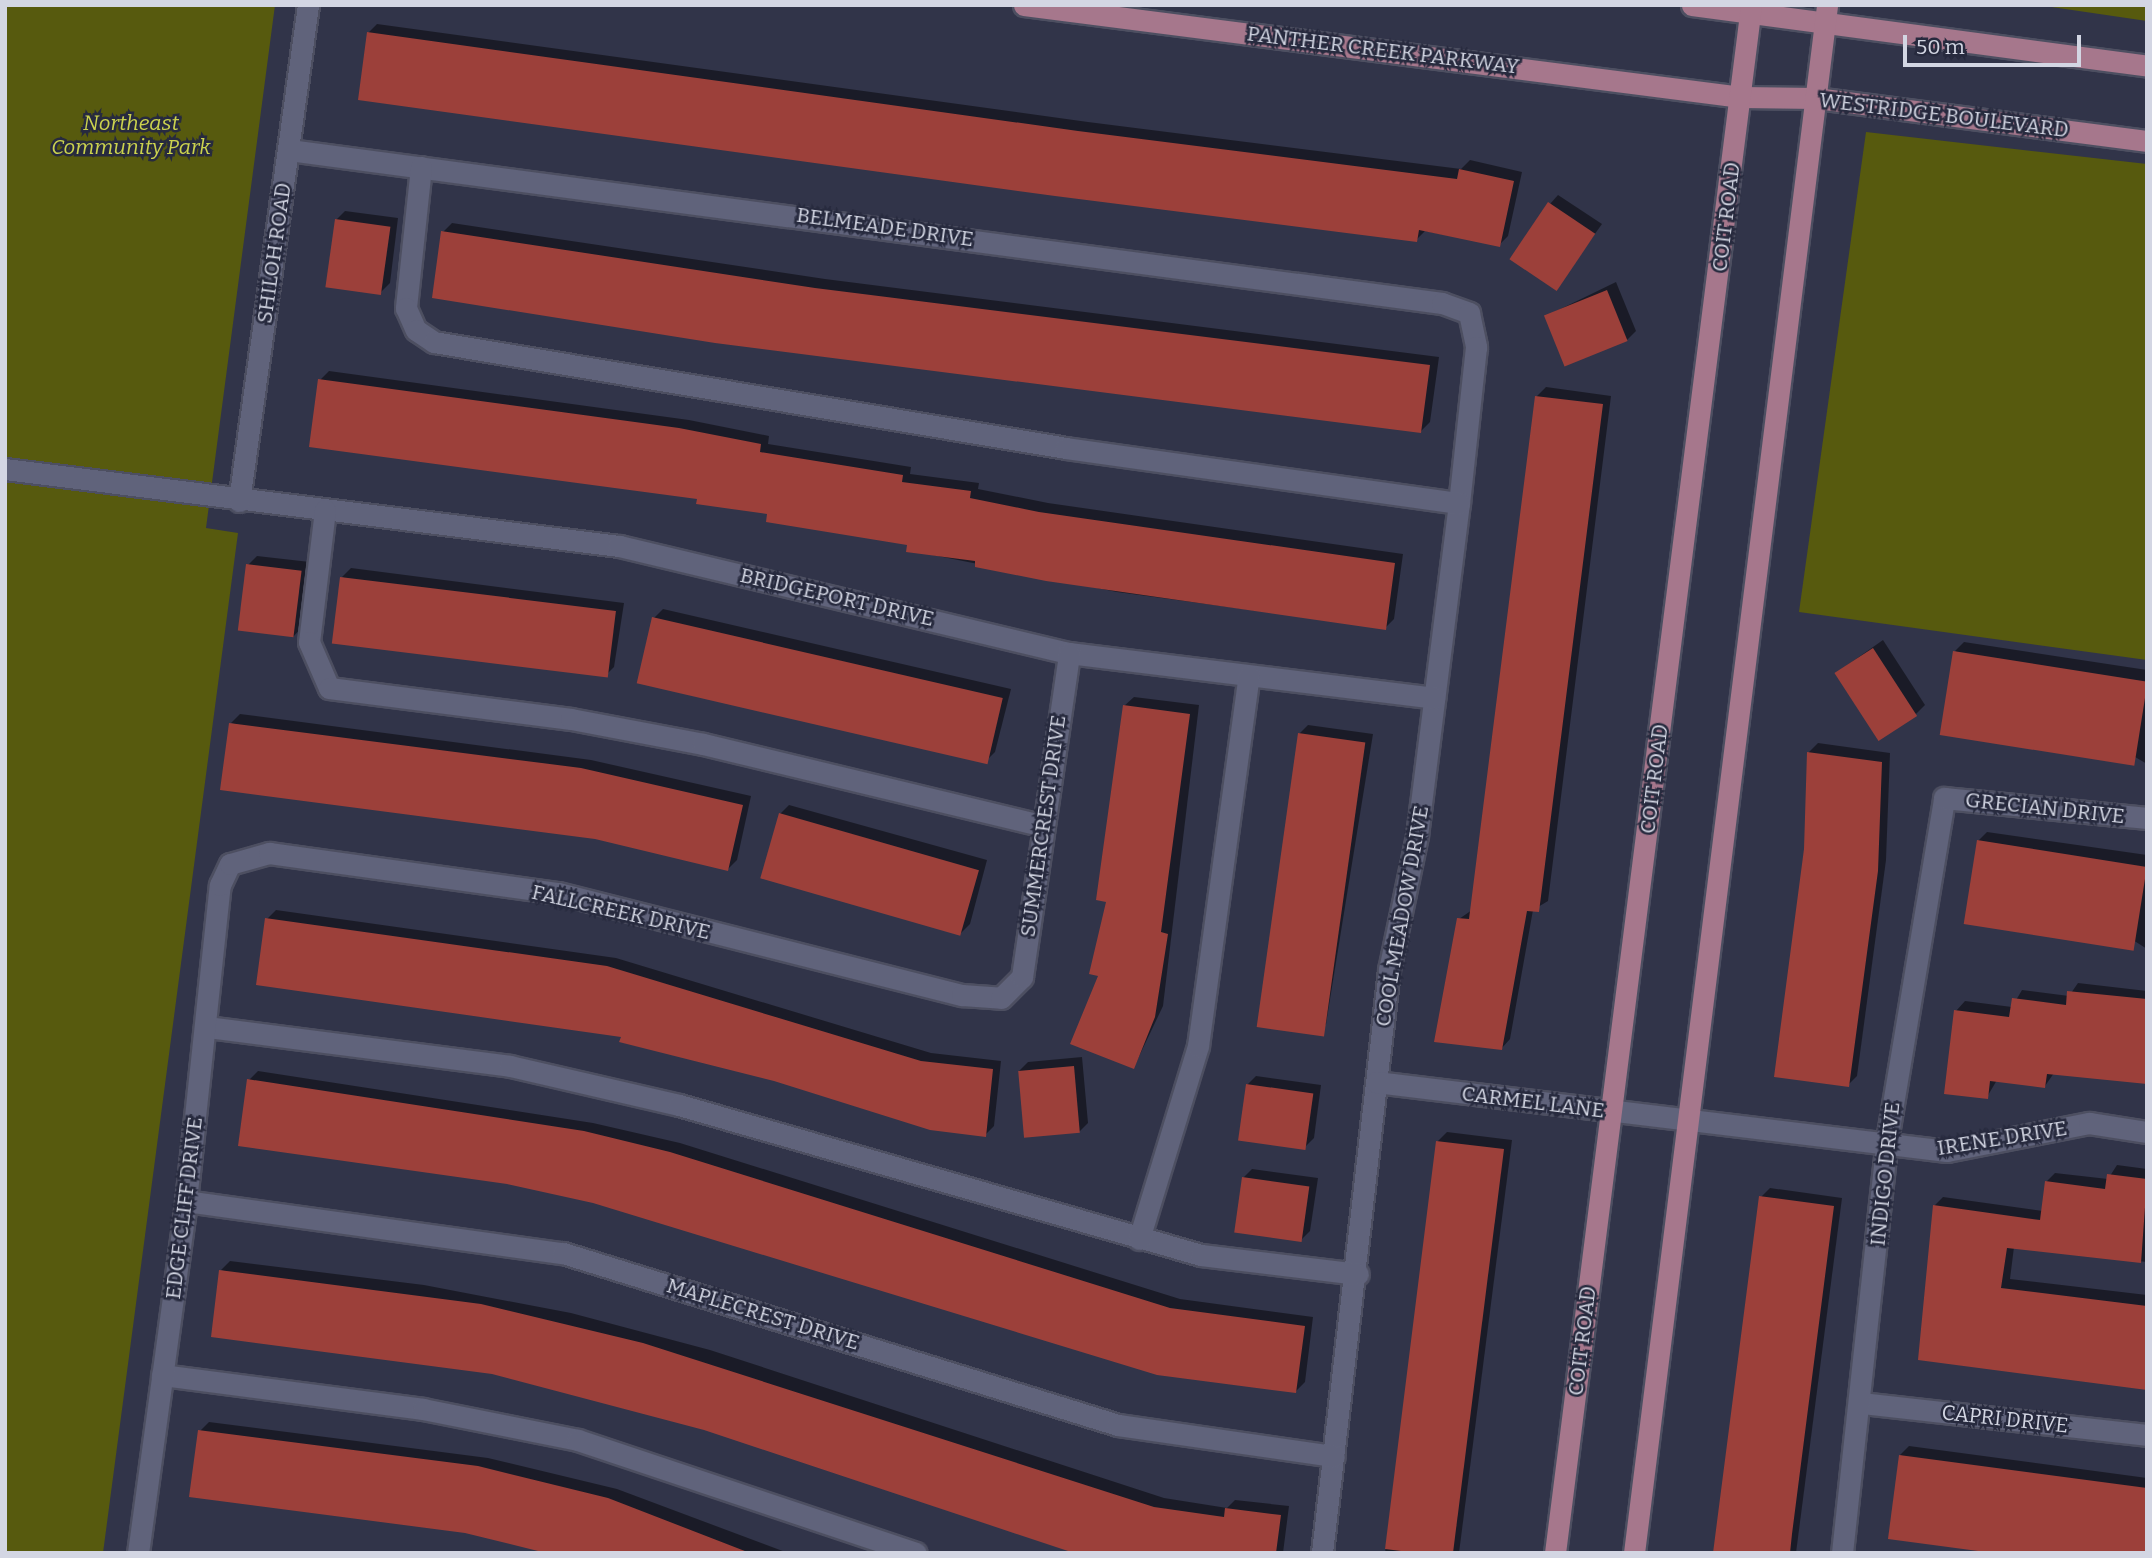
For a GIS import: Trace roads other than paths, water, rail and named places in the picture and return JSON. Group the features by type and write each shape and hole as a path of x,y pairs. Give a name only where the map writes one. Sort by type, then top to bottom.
{"main road":[{"name":"PANTHER CREEK PARKWAY","path":"1024,5 1062,7 1741,97"},
{"path":"1692,5 1825,15 2147,66"},
{"name":"COIT ROAD","path":"1555,1553 1751,9"},
{"path":"1634,1553 1690,1122 1825,15"},
{"name":"WESTRIDGE BOULEVARD","path":"1741,97 1816,98 2147,141"}],"street":[{"name":"SHILOH ROAD","path":"239,500 308,5"},
{"name":"BELMEADE DRIVE","path":"289,150 1442,303 1462,307 1474,321"},
{"path":"421,167 405,308 416,330 434,342 1066,448 1459,503"},
{"name":"COOL MEADOW DRIVE","path":"1322,1553 1358,1275 1376,1082 1434,698 1459,503 1474,321"},
{"name":"BRIDGEPORT DRIVE","path":"5,470 619,546 1069,653 1434,698"},
{"path":"326,510 309,642 329,688 677,739 1041,825"},
{"name":"SUMMERCREST DRIVE","path":"1010,995 1022,977 1041,825 1069,653"},
{"path":"1139,1239 1198,1046 1249,676"},
{"name":"GRECIAN DRIVE","path":"1944,798 2147,818"},
{"name":"INDIGO DRIVE","path":"1842,1553 1862,1403 1885,1146 1944,798"},
{"name":"FALLCREEK DRIVE","path":"230,864 269,853 558,893 962,995 1010,995"},
{"name":"EDGE CLIFF DRIVE","path":"144,1552 162,1374 207,1027 220,886 230,864"},
{"path":"207,1027 510,1066 679,1105 1201,1255 1358,1275"},
{"name":"CARMEL LANE","path":"1376,1082 1690,1122"},
{"name":"IRENE DRIVE","path":"1690,1122 1947,1151 2089,1123 2147,1132"},
{"name":"MAPLECREST DRIVE","path":"186,1201 563,1252 1118,1424 1334,1456"},
{"path":"162,1374 423,1409 578,1440 916,1553"},
{"name":"CAPRI DRIVE","path":"1862,1403 2147,1435"}],"park label":[{"name":"Northeast Community Park","path":"131,135"}]}
